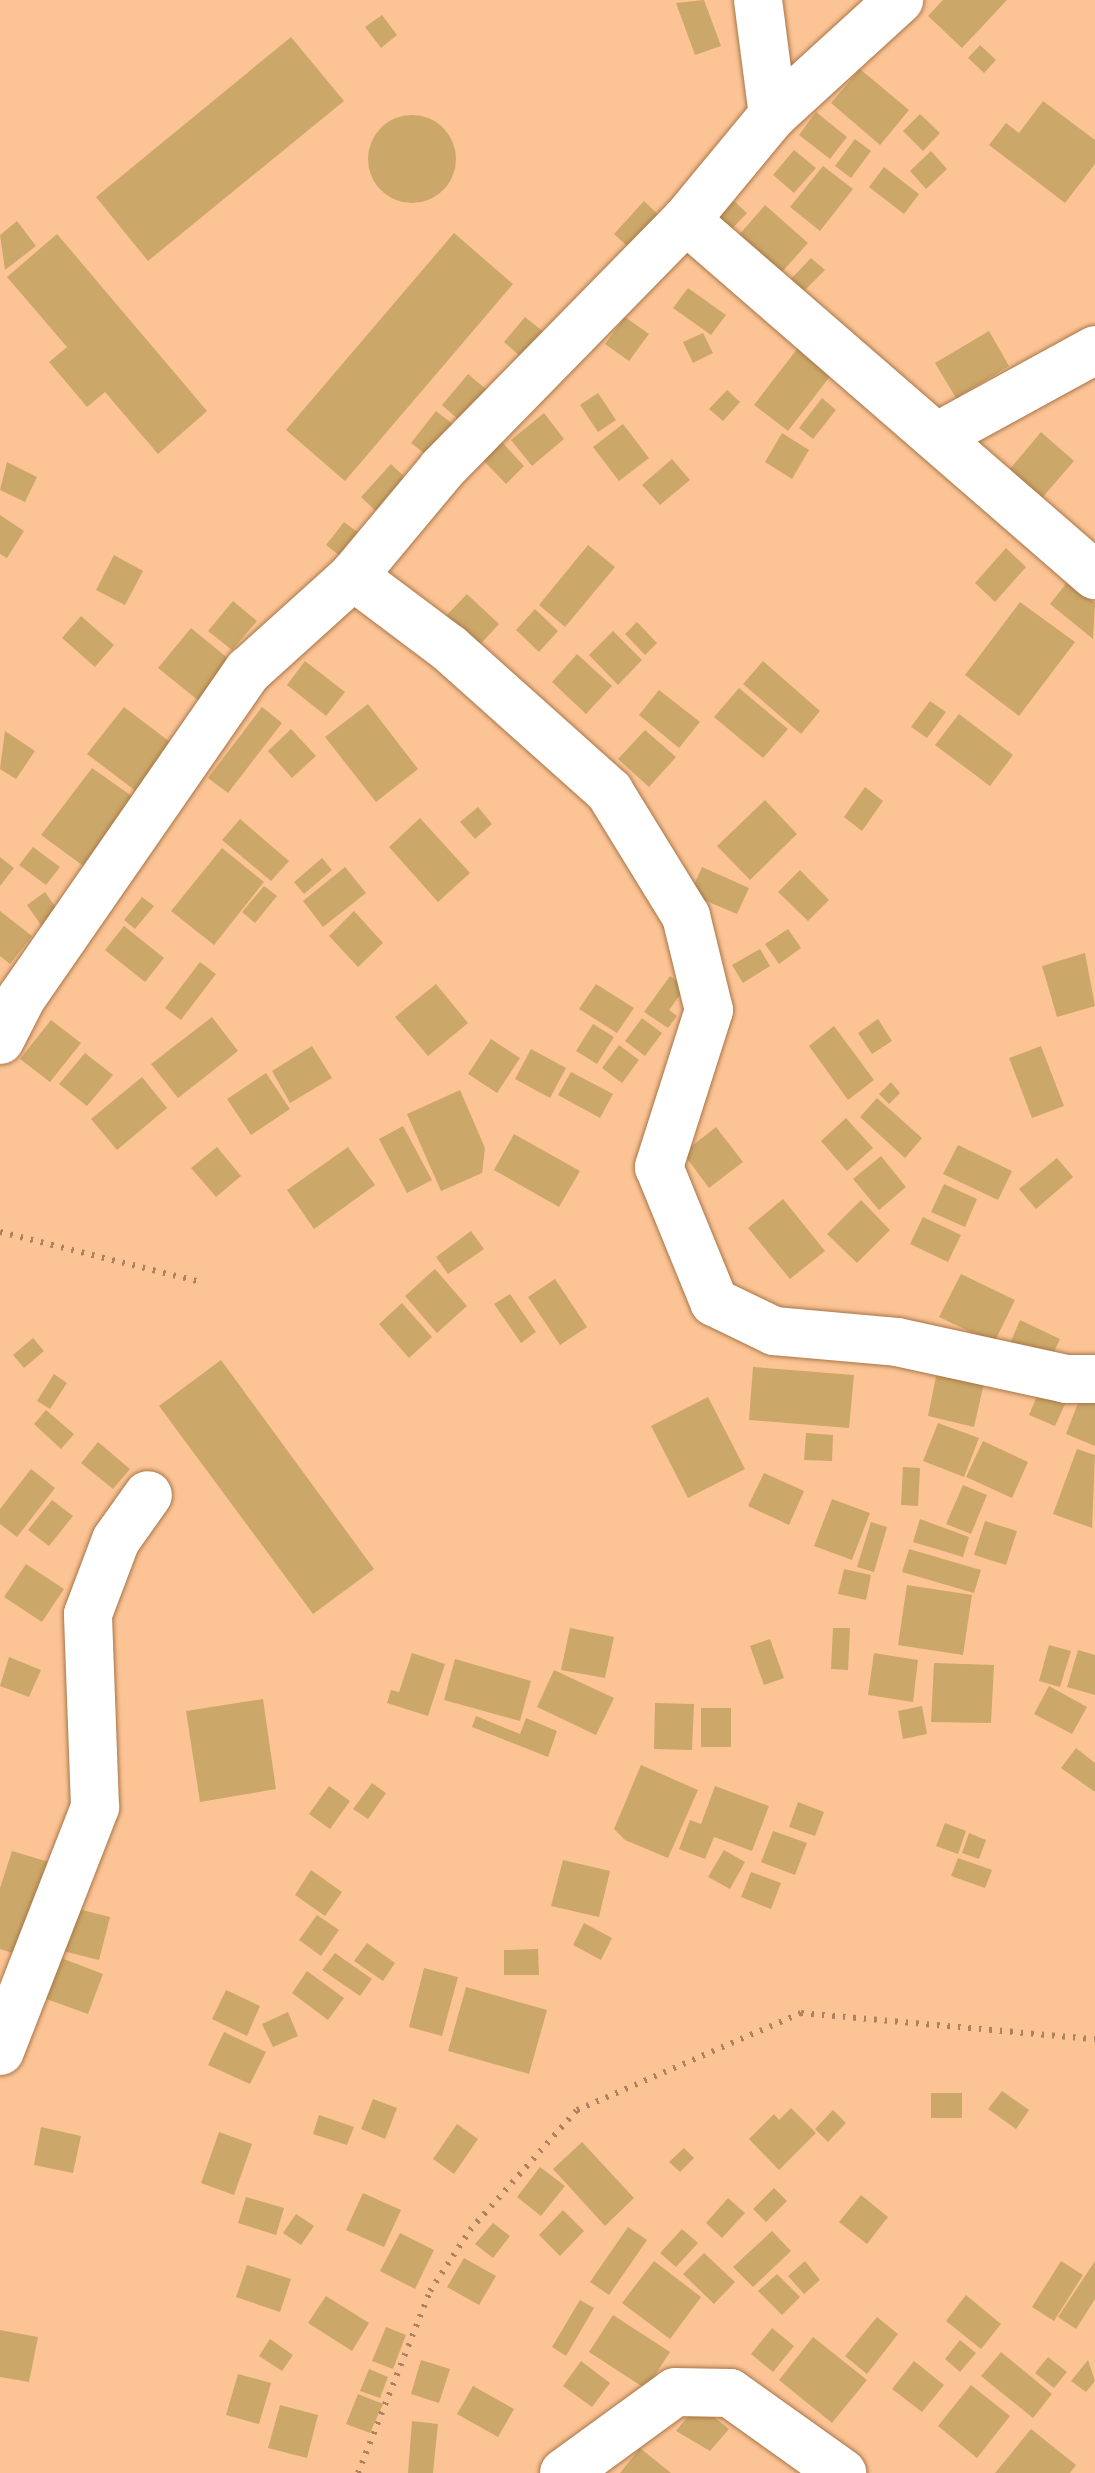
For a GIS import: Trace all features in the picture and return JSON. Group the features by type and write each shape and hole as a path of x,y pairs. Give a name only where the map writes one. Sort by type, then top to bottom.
{"street":[{"path":"758,0 773,114"},
{"path":"0,1040 22,997 248,671 353,576 442,469 686,220 773,114 900,0"},
{"path":"686,220 940,435 1095,574"},
{"path":"940,435 1095,350"},
{"path":"353,576 449,648 609,792 686,916 708,1010 659,1167 714,1302 774,1331 897,1342 1066,1379 1095,1379"},
{"path":"0,2051 94,1807 88,1614 116,1540 148,1494"},
{"path":"564,2473 675,2392 730,2393 842,2473"}],"path":[{"path":"0,1232 197,1281"},
{"path":"358,2473 430,2291 470,2230 576,2110 801,2013 1095,2039"}],"building":[{"path":"704,0 721,46 695,55 676,3"},
{"path":"943,0 1007,0 962,48 928,16"},
{"path":"382,15 397,35 381,48 365,27"},
{"path":"291,37 344,101 148,261 96,197"},
{"path":"980,45 996,60 984,73 968,58"},
{"path":"860,69 909,110 880,145 831,103"},
{"path":"1043,101 1095,140 1095,164 1065,203 989,145 1006,123 1019,133"},
{"path":"816,112 847,137 830,159 799,135"},
{"path":"920,114 940,133 923,151 903,131"},
{"path":"412,115 437,122 449,134 456,159 449,184 437,196 412,203 387,196 375,184 368,159 375,134 387,122"},
{"path":"855,139 871,151 851,178 835,166"},
{"path":"794,150 816,168 794,193 773,175"},
{"path":"931,151 947,169 926,189 910,171"},
{"path":"823,166 853,189 820,231 790,207"},
{"path":"884,167 919,194 904,214 869,187"},
{"path":"644,201 668,224 639,257 614,234"},
{"path":"734,201 747,213 728,233 715,221"},
{"path":"765,205 808,243 781,273 738,236"},
{"path":"17,221 36,246 5,270 0,235"},
{"path":"454,233 513,284 345,481 286,430"},
{"path":"57,234 207,411 158,454 105,392 87,407 49,362 67,347 7,277"},
{"path":"811,258 825,270 804,291 791,279"},
{"path":"688,288 726,315 711,335 673,308"},
{"path":"525,317 551,338 529,364 504,342"},
{"path":"625,317 649,334 629,361 605,344"},
{"path":"989,331 1009,366 956,398 935,363"},
{"path":"703,333 713,353 693,363 683,342"},
{"path":"804,340 838,366 788,431 754,405"},
{"path":"468,374 487,390 460,421 442,405"},
{"path":"727,390 740,402 723,421 709,409"},
{"path":"598,393 616,420 598,432 580,405"},
{"path":"822,398 836,410 813,439 799,428"},
{"path":"436,411 459,429 433,460 411,443"},
{"path":"544,413 564,439 532,466 511,440"},
{"path":"623,424 649,458 619,481 593,447"},
{"path":"1041,432 1074,461 1042,498 1009,470"},
{"path":"782,433 809,450 792,479 765,462"},
{"path":"500,440 524,466 506,484 481,458"},
{"path":"672,459 690,480 660,505 642,485"},
{"path":"7,462 37,477 25,502 0,490"},
{"path":"391,464 411,483 381,516 361,497"},
{"path":"0,515 24,531 7,558 0,554"},
{"path":"344,522 363,536 345,560 326,545"},
{"path":"588,545 615,567 565,627 539,605"},
{"path":"1006,548 1026,567 995,602 975,583"},
{"path":"114,555 143,571 125,605 96,590"},
{"path":"1068,581 1095,603 1093,639 1050,604"},
{"path":"467,594 499,624 476,649 444,618"},
{"path":"233,601 257,621 232,650 208,631"},
{"path":"1020,602 1075,642 1019,716 965,675"},
{"path":"535,609 558,631 539,652 516,630"},
{"path":"81,616 114,645 95,667 62,638"},
{"path":"637,622 657,643 645,655 625,634"},
{"path":"191,628 236,665 204,705 158,668"},
{"path":"613,631 642,660 618,685 589,655"},
{"path":"577,654 612,686 586,714 552,682"},
{"path":"305,661 345,692 326,716 287,685"},
{"path":"763,661 820,711 801,734 743,684"},
{"path":"739,688 788,729 763,758 714,717"},
{"path":"659,690 700,722 679,748 639,715"},
{"path":"930,701 946,712 927,738 911,727"},
{"path":"368,704 418,769 376,802 325,737"},
{"path":"124,707 178,748 141,795 87,754"},
{"path":"262,707 282,723 228,793 208,778"},
{"path":"959,714 1013,755 990,786 935,745"},
{"path":"291,729 316,756 292,778 268,751"},
{"path":"645,730 676,757 649,787 618,759"},
{"path":"5,731 35,751 16,779 0,769"},
{"path":"92,768 143,804 93,873 41,835"},
{"path":"865,787 883,801 862,831 844,817"},
{"path":"765,800 797,834 750,880 717,846"},
{"path":"478,807 492,824 475,839 460,822"},
{"path":"420,818 470,873 438,902 389,847"},
{"path":"240,819 289,861 271,881 222,840"},
{"path":"33,847 60,867 46,885 19,865"},
{"path":"222,848 264,882 214,945 171,911"},
{"path":"0,857 14,868 0,886"},
{"path":"322,858 332,870 304,894 294,882"},
{"path":"345,867 366,893 323,927 303,901"},
{"path":"702,867 749,888 737,914 690,894"},
{"path":"800,870 829,900 808,921 778,892"},
{"path":"264,886 277,896 255,923 242,912"},
{"path":"45,892 61,915 43,928 27,905"},
{"path":"142,897 154,906 135,929 124,920"},
{"path":"0,911 32,936 10,964 0,956"},
{"path":"354,911 383,943 358,967 329,936"},
{"path":"124,926 164,958 145,982 105,950"},
{"path":"788,929 801,948 779,964 765,944"},
{"path":"760,949 770,966 743,983 732,965"},
{"path":"1085,953 1095,1006 1057,1017 1042,966"},
{"path":"200,962 216,974 181,1020 165,1008"},
{"path":"670,976 686,987 669,1010 677,1016 668,1028 644,1012"},
{"path":"436,984 468,1023 428,1056 395,1017"},
{"path":"596,984 634,1008 617,1033 579,1009"},
{"path":"212,1017 238,1051 178,1098 151,1064"},
{"path":"642,1018 662,1033 645,1056 625,1041"},
{"path":"878,1019 892,1041 872,1054 858,1033"},
{"path":"51,1020 81,1043 50,1082 20,1059"},
{"path":"593,1024 614,1037 597,1064 576,1051"},
{"path":"834,1026 874,1080 848,1100 809,1046"},
{"path":"491,1039 520,1058 497,1093 468,1074"},
{"path":"619,1045 639,1060 622,1083 602,1068"},
{"path":"312,1046 332,1078 290,1103 272,1071"},
{"path":"1041,1046 1064,1106 1032,1118 1009,1058"},
{"path":"531,1049 566,1068 550,1098 515,1079"},
{"path":"85,1053 113,1075 87,1106 59,1084"},
{"path":"571,1072 613,1094 600,1118 558,1095"},
{"path":"266,1073 290,1109 251,1135 227,1099"},
{"path":"142,1077 167,1108 117,1150 91,1119"},
{"path":"891,1082 900,1093 889,1104 879,1094"},
{"path":"460,1090 485,1148 482,1173 441,1191 407,1114"},
{"path":"877,1098 922,1138 905,1158 860,1117"},
{"path":"846,1118 873,1148 847,1171 821,1141"},
{"path":"403,1126 432,1180 407,1193 379,1139"},
{"path":"716,1127 743,1162 709,1188 683,1153"},
{"path":"514,1134 580,1171 559,1207 494,1170"},
{"path":"958,1145 1012,1171 998,1200 943,1174"},
{"path":"217,1147 241,1176 216,1197 191,1168"},
{"path":"348,1147 375,1185 314,1229 287,1190"},
{"path":"881,1156 906,1187 879,1210 853,1179"},
{"path":"1057,1158 1073,1177 1036,1209 1019,1189"},
{"path":"944,1184 977,1199 965,1227 931,1212"},
{"path":"783,1199 825,1251 790,1279 748,1228"},
{"path":"861,1200 890,1230 857,1263 827,1234"},
{"path":"923,1217 961,1235 948,1262 910,1244"},
{"path":"471,1231 484,1249 448,1274 436,1257"},
{"path":"435,1269 467,1306 437,1333 405,1296"},
{"path":"961,1274 1015,1300 994,1343 939,1317"},
{"path":"555,1279 587,1327 560,1345 528,1297"},
{"path":"510,1294 536,1332 521,1343 494,1304"},
{"path":"402,1303 432,1337 409,1358 379,1324"},
{"path":"1020,1320 1060,1339 1048,1365 1009,1346"},
{"path":"33,1338 44,1351 24,1368 13,1355"},
{"path":"221,1360 374,1569 313,1614 159,1406"},
{"path":"753,1367 854,1375 849,1428 749,1420"},
{"path":"937,1372 984,1383 974,1427 928,1416"},
{"path":"54,1374 67,1383 50,1409 37,1401"},
{"path":"1083,1390 1095,1394 1095,1446 1066,1434"},
{"path":"1039,1391 1066,1402 1055,1426 1029,1415"},
{"path":"708,1397 745,1469 688,1498 651,1426"},
{"path":"46,1410 74,1434 61,1449 34,1424"},
{"path":"938,1423 979,1438 964,1477 923,1461"},
{"path":"806,1433 833,1435 832,1461 804,1460"},
{"path":"983,1441 1028,1462 1012,1498 966,1477"},
{"path":"98,1442 130,1469 113,1489 81,1463"},
{"path":"1077,1449 1095,1455 1092,1528 1053,1514"},
{"path":"903,1467 920,1468 918,1506 901,1505"},
{"path":"31,1469 55,1488 17,1537 0,1524 0,1509"},
{"path":"764,1473 804,1491 789,1525 748,1506"},
{"path":"963,1485 987,1495 971,1534 946,1524"},
{"path":"832,1499 870,1513 852,1560 814,1546"},
{"path":"52,1500 73,1516 49,1546 28,1530"},
{"path":"920,1519 969,1537 963,1557 913,1542"},
{"path":"985,1521 1017,1531 1006,1565 974,1555"},
{"path":"871,1522 887,1527 874,1572 857,1567"},
{"path":"909,1549 981,1570 974,1593 902,1572"},
{"path":"26,1564 64,1589 42,1622 4,1597"},
{"path":"844,1569 871,1575 866,1600 838,1594"},
{"path":"907,1585 972,1595 963,1655 898,1645"},
{"path":"570,1628 614,1637 605,1678 561,1670"},
{"path":"833,1628 850,1628 848,1670 831,1669"},
{"path":"770,1639 784,1678 764,1685 750,1646"},
{"path":"1049,1645 1071,1651 1060,1687 1039,1681"},
{"path":"1078,1650 1095,1655 1095,1695 1067,1687"},
{"path":"412,1653 445,1664 428,1716 387,1703 391,1690 399,1692"},
{"path":"874,1653 918,1660 913,1702 868,1695"},
{"path":"9,1657 41,1670 29,1697 0,1686"},
{"path":"455,1659 531,1681 520,1721 444,1700"},
{"path":"934,1663 994,1665 991,1723 931,1722"},
{"path":"554,1670 614,1698 596,1735 537,1707"},
{"path":"1049,1686 1087,1707 1072,1734 1034,1714"},
{"path":"263,1699 276,1789 200,1802 186,1711"},
{"path":"655,1703 694,1704 692,1750 654,1749"},
{"path":"922,1706 927,1734 903,1739 898,1711"},
{"path":"701,1708 731,1708 731,1747 701,1747"},
{"path":"476,1716 520,1734 526,1718 557,1731 548,1757 472,1727"},
{"path":"1076,1748 1095,1763 1095,1792 1061,1768"},
{"path":"641,1765 698,1790 668,1858 625,1840 614,1829"},
{"path":"372,1783 386,1793 368,1819 353,1809"},
{"path":"329,1786 350,1801 330,1829 309,1814"},
{"path":"715,1786 769,1806 752,1851 714,1837 705,1859 679,1849 690,1820 701,1824"},
{"path":"798,1802 824,1812 815,1836 789,1827"},
{"path":"945,1823 966,1831 958,1854 936,1846"},
{"path":"773,1831 807,1843 795,1875 761,1862"},
{"path":"969,1833 986,1840 979,1859 962,1853"},
{"path":"724,1850 745,1862 730,1889 708,1877"},
{"path":"12,1851 59,1865 29,1958 0,1949 0,1888"},
{"path":"958,1858 992,1870 985,1888 951,1876"},
{"path":"563,1860 610,1871 599,1917 551,1906"},
{"path":"311,1870 342,1892 325,1916 295,1895"},
{"path":"751,1872 781,1883 771,1909 741,1897"},
{"path":"70,1907 110,1917 99,1960 59,1950"},
{"path":"317,1915 339,1930 321,1956 299,1940"},
{"path":"584,1923 612,1938 601,1960 573,1945"},
{"path":"367,1943 395,1963 383,1981 354,1961"},
{"path":"538,1949 539,1975 504,1975 504,1950"},
{"path":"335,1953 372,1979 360,1996 322,1970"},
{"path":"56,1956 103,1974 88,2014 41,1997"},
{"path":"424,1968 458,1977 442,2036 409,2027"},
{"path":"307,1971 344,1998 328,2020 292,1993"},
{"path":"466,1987 547,2010 529,2074 448,2051"},
{"path":"226,1990 260,2006 247,2036 212,2019"},
{"path":"288,2012 298,2036 273,2047 262,2024"},
{"path":"224,2032 266,2052 250,2084 208,2065"},
{"path":"1002,2091 1029,2110 1016,2129 988,2109"},
{"path":"931,2093 962,2093 962,2118 931,2118"},
{"path":"373,2099 397,2108 385,2139 361,2129"},
{"path":"791,2108 816,2133 779,2170 749,2139 774,2114 779,2120"},
{"path":"833,2110 846,2123 828,2142 815,2129"},
{"path":"319,2115 354,2127 347,2145 313,2134"},
{"path":"457,2124 478,2139 454,2174 433,2159"},
{"path":"41,2127 81,2136 73,2173 34,2165"},
{"path":"219,2132 252,2144 234,2195 201,2183"},
{"path":"582,2142 634,2198 605,2226 553,2169"},
{"path":"684,2148 694,2158 680,2172 669,2162"},
{"path":"540,2167 565,2186 541,2216 517,2197"},
{"path":"774,2188 787,2201 766,2222 753,2209"},
{"path":"363,2193 401,2210 384,2247 346,2230"},
{"path":"861,2195 888,2217 867,2244 839,2222"},
{"path":"246,2197 284,2208 276,2235 238,2223"},
{"path":"728,2198 745,2213 722,2238 706,2223"},
{"path":"563,2210 584,2231 560,2256 539,2235"},
{"path":"296,2214 314,2226 301,2245 283,2233"},
{"path":"493,2223 510,2236 493,2258 475,2244"},
{"path":"628,2227 647,2240 609,2295 590,2282"},
{"path":"682,2229 698,2243 676,2267 660,2253"},
{"path":"772,2231 791,2251 753,2287 733,2267"},
{"path":"400,2233 434,2250 415,2289 380,2271"},
{"path":"704,2253 735,2282 714,2304 683,2274"},
{"path":"464,2258 496,2276 479,2305 447,2287"},
{"path":"654,2261 701,2297 670,2339 622,2303"},
{"path":"805,2261 820,2280 804,2294 788,2276"},
{"path":"1061,2261 1083,2275 1054,2321 1032,2307"},
{"path":"1095,2261 1095,2299 1076,2329 1058,2317"},
{"path":"247,2265 291,2279 280,2312 236,2297"},
{"path":"777,2274 800,2297 782,2315 758,2291"},
{"path":"966,2295 1001,2324 981,2349 946,2321"},
{"path":"326,2296 369,2323 352,2351 308,2323"},
{"path":"580,2300 594,2308 566,2356 552,2347"},
{"path":"613,2315 670,2352 646,2389 589,2352"},
{"path":"877,2317 898,2334 867,2374 845,2356"},
{"path":"386,2327 406,2335 393,2369 372,2361"},
{"path":"772,2328 794,2346 773,2372 751,2354"},
{"path":"0,2330 38,2337 29,2382 0,2377"},
{"path":"813,2337 867,2380 832,2423 779,2380"},
{"path":"270,2339 293,2355 282,2371 259,2356"},
{"path":"960,2340 976,2353 960,2372 945,2359"},
{"path":"1001,2352 1052,2394 1033,2418 981,2376"},
{"path":"1048,2357 1067,2372 1054,2388 1035,2373"},
{"path":"421,2360 450,2369 439,2403 411,2394"},
{"path":"1088,2360 1095,2381 1086,2392 1071,2381"},
{"path":"581,2361 610,2383 592,2407 563,2386"},
{"path":"914,2361 944,2385 922,2412 892,2389"},
{"path":"369,2369 388,2377 380,2398 360,2391"},
{"path":"238,2374 271,2383 259,2424 226,2415"},
{"path":"971,2385 1010,2416 977,2458 938,2426"},
{"path":"473,2386 514,2409 498,2437 457,2414"},
{"path":"358,2394 383,2404 370,2433 346,2424"},
{"path":"698,2404 729,2429 710,2451 676,2431"},
{"path":"280,2405 318,2415 307,2458 268,2448"},
{"path":"412,2421 438,2424 433,2473 408,2473"},
{"path":"1031,2429 1076,2465 1070,2473 995,2473"},
{"path":"640,2448 671,2473 620,2473"}]}
